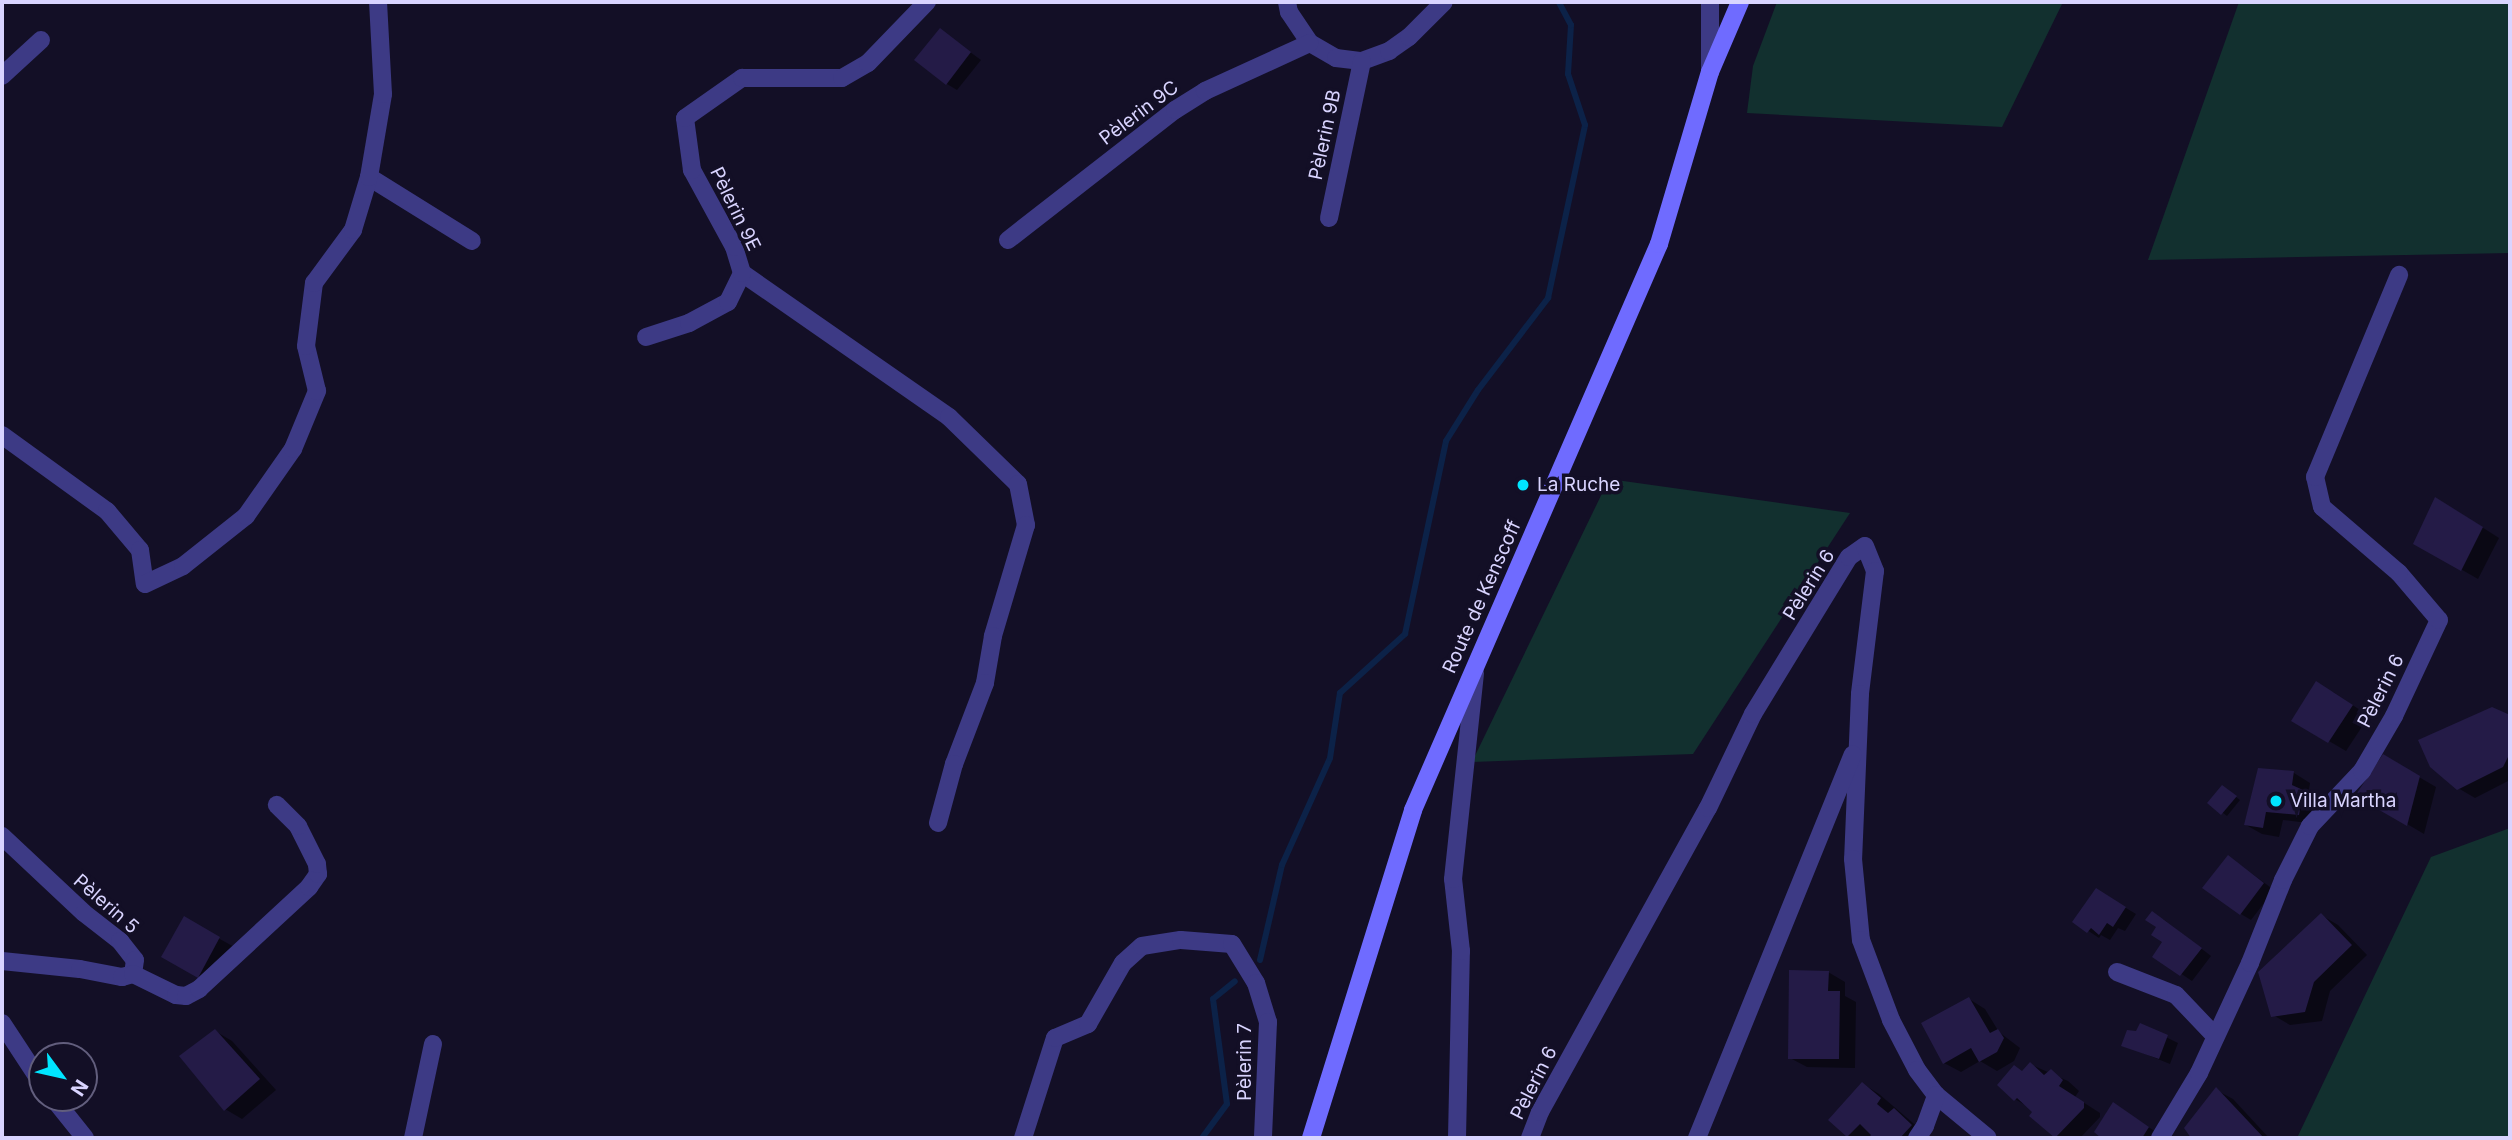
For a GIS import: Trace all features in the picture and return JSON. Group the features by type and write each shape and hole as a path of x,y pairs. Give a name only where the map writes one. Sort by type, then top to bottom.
{"main road":[{"name":"Route de Kenscoff","path":"1311,1138 1413,810 1660,244 1710,72 1740,2"}],"street":[{"path":"2,435 107,511 139,550 145,584 183,566 246,516 293,449 317,391 306,346 314,283 353,230 369,177 383,94 377,2"},
{"name":"Pèlerin 9E","path":"646,337 689,323 727,302 742,273 734,247 692,170 685,118 742,78 842,78 868,63 927,2"},
{"path":"1287,2 1290,12 1310,43 1336,58 1362,61 1389,51 1409,37 1444,2"},
{"path":"1710,2 1710,72"},
{"path":"2,76 41,40"},
{"name":"Pèlerin 9C","path":"1008,240 1175,110 1205,90 1310,43"},
{"name":"Pèlerin 9B","path":"1329,218 1362,61"},
{"path":"369,177 472,241"},
{"path":"742,273 949,417 1018,484 1026,525 993,636 985,683 954,764 938,822"},
{"name":"Pèlerin 6","path":"2160,1138 2199,1073 2310,826 2362,771 2393,716 2440,620 2399,573 2322,507 2315,477 2399,275"},
{"name":"Pèlerin 6","path":"1530,1138 1547,1100 1708,808 1753,714 1849,557 1865,546 1875,571 1860,694 1853,859 1861,940 1891,1020 1917,1070 1936,1095 1988,1138"},
{"path":"1457,1138 1461,951 1453,879 1475,666"},
{"path":"1697,1138 1858,741"},
{"path":"2,961 80,969 122,977 133,974 176,995 187,996 199,989 309,887 318,874 317,864 298,826 277,805"},
{"name":"Pèlerin 5","path":"2,836 84,913 120,941 135,960 133,974"},
{"name":"Pèlerin 7","path":"1023,1138 1055,1038 1088,1024 1123,963 1142,946 1181,940 1231,944 1256,983 1268,1022 1263,1138"},
{"path":"2117,972 2176,995 2215,1036"},
{"path":"2,1023 28,1063"},
{"path":"413,1138 433,1044"},
{"path":"1917,1138 1925,1126 1936,1095"},
{"path":"64,1112 85,1138"}],"green space":[{"path":"1777,2 2063,2 2002,127 1747,113 1753,66"},
{"path":"2239,2 2510,2 2510,253 2148,260"},
{"path":"1609,479 1850,513 1693,754 1472,762"},
{"path":"2510,828 2510,1138 2297,1138 2431,857"}],"building":[{"path":"940,28 971,52 946,85 914,60"},
{"path":"2435,497 2483,527 2461,571 2413,544"},
{"path":"2316,681 2353,705 2328,743 2291,721"},
{"path":"2492,707 2510,715 2510,753 2503,767 2457,790 2430,767 2418,740"},
{"path":"2383,754 2420,776 2407,826 2355,796"},
{"name":"Villa Martha","path":"2258,768 2294,771 2292,785 2303,790 2299,815 2266,812 2263,828 2244,825"},
{"path":"2222,785 2237,796 2221,815 2207,803"},
{"path":"2228,855 2264,883 2240,915 2202,888"},
{"path":"2096,888 2126,907 2113,927 2107,923 2099,935 2091,928 2087,933 2072,922"},
{"path":"2152,911 2202,948 2180,976 2152,957 2162,942 2151,935 2156,927 2145,920"},
{"path":"2321,913 2352,945 2314,982 2305,1012 2271,1017 2258,972"},
{"path":"184,916 220,937 198,978 161,957"},
{"path":"1789,970 1829,971 1828,991 1840,991 1839,1059 1788,1059"},
{"path":"1969,997 1990,1033 1998,1029 2004,1038 1997,1052 1979,1062 1971,1048 1943,1064 1921,1023"},
{"path":"2140,1023 2168,1035 2159,1059 2121,1046 2127,1030 2136,1031"},
{"path":"215,1029 260,1079 224,1111 179,1056"},
{"path":"2030,1062 2044,1075 2051,1069 2063,1080 2059,1086 2084,1102 2084,1108 2055,1138 2029,1116 2032,1112 2017,1098 2014,1101 1997,1085 2014,1065 2022,1071"},
{"path":"1862,1082 1881,1098 1877,1104 1888,1113 1894,1108 1912,1125 1900,1138 1868,1138 1871,1135 1860,1124 1847,1137 1828,1120"},
{"path":"2216,1087 2264,1138 2191,1138 2184,1128"},
{"path":"2113,1102 2149,1127 2142,1138 2101,1138 2094,1132"}],"waterway":[{"path":"1260,960 1282,865 1330,758 1340,693 1405,634 1446,441 1478,390 1548,298 1585,125 1568,74 1571,25 1559,2"},
{"path":"1202,1138 1227,1104 1213,999 1235,981"}],"place":[{"name":"La Ruche","path":"1523,485"},
{"name":"Villa Martha","path":"2276,801"}]}
